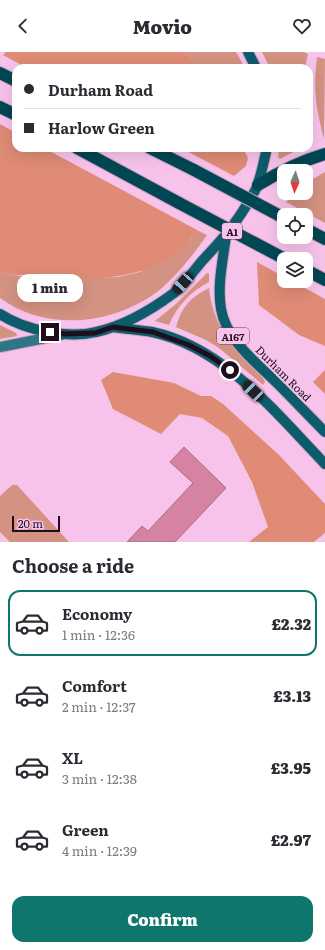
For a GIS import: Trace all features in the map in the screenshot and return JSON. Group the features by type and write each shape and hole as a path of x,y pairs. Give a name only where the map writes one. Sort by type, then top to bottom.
{"highway":[{"path":"0,73 12,78"},
{"path":"0,107 12,113"},
{"name":"A1","path":"84,152 277,255"},
{"path":"158,152 277,214"},
{"path":"258,185 289,167 325,154"},
{"path":"313,233 325,239"},
{"path":"313,274 325,280"}],"main road":[{"path":"248,52 254,64"},
{"name":"A167","path":"0,314 7,319 35,329 65,334 95,333 145,313 175,292 226,236 243,213 258,185 266,152"},
{"name":"Durham Road","path":"226,236 220,282 220,297 221,310 228,330 248,354 325,432"},
{"name":"A167","path":"113,327 153,332 189,345 210,356 230,370 275,412 325,464"},
{"path":"0,347 65,334"}],"shaded area":[{"path":"6,52 181,52 189,56 196,64 20,64 3,55"},
{"path":"181,52 236,52 243,64 196,64 189,56"},
{"path":"262,52 304,52 308,54 306,64 268,64"},
{"path":"317,57 325,59 324,139 316,98 315,79"},
{"path":"0,124 12,131 12,152 51,152 197,230 185,245 171,256 156,265 121,276 66,279 48,276 16,275 0,272"},
{"path":"189,152 245,152 248,158 246,166 234,176"},
{"path":"279,152 293,152 280,159 278,157"},
{"path":"325,172 325,223 313,217 313,208 297,208 286,202 288,200 313,200 313,179"},
{"path":"197,230 207,235 190,258 164,287 139,303 120,312 79,320 58,320 38,316 18,309 0,298 0,272 20,276 43,276 66,279 118,277 140,272 190,240"},
{"path":"257,262 277,273 277,288 305,288 325,299 325,346 299,335 259,305"},
{"path":"207,273 209,274 209,282 196,290 185,300 172,318 169,325 155,321 176,304"},
{"path":"209,288 215,315 227,338 263,378 265,382 263,385 219,348 206,340 176,327 184,308 188,303 197,295"},
{"path":"0,325 16,333 17,336 0,339"},
{"path":"325,370 325,394 313,382"},
{"path":"113,372 174,383 201,396 211,396 223,404 279,455 325,504 325,533 314,542 249,542 268,527 252,482 228,436 202,418 180,414 161,434 113,409 101,380"},
{"path":"12,485 17,485 69,542 10,542 0,532 0,496"}],"building":[{"path":"184,447 226,488 175,542 127,542 142,526 148,531 193,483 170,462"}],"route":[{"path":"50,332 65,334 95,333 113,327 153,332 189,345 210,356 230,370"}]}
